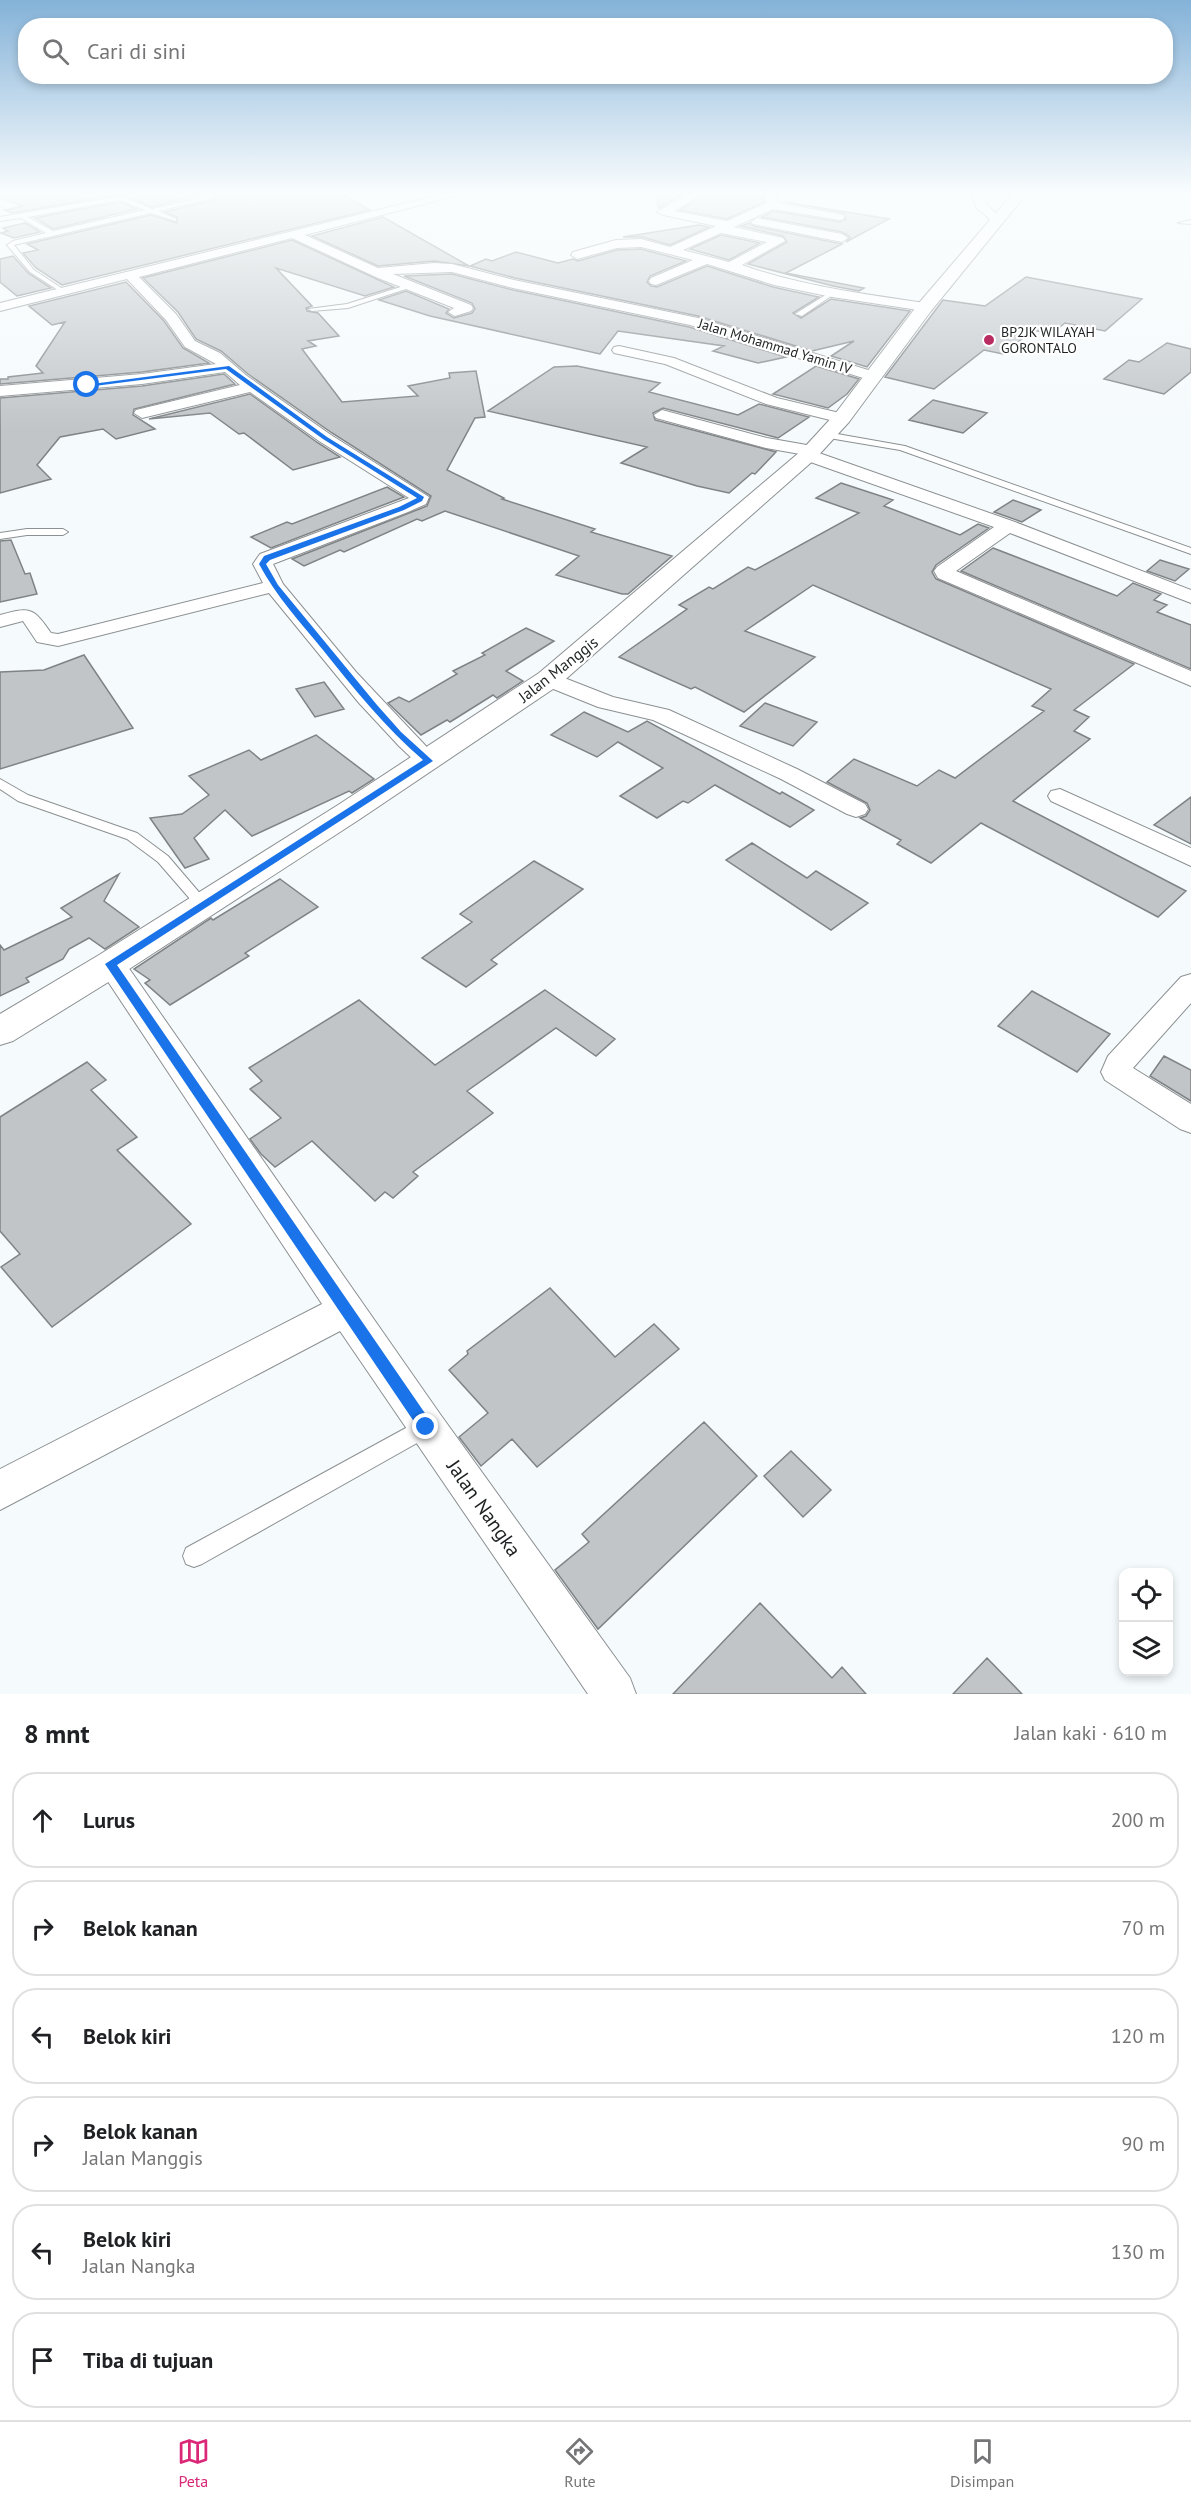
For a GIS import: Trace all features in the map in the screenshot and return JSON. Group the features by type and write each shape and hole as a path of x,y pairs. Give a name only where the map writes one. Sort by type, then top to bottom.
{"street":[{"path":"0,307 147,272"},
{"name":"Jalan Mohammad Yamin IV","path":"378,273 387,272"},
{"name":"Jalan Mohammad Yamin IV","path":"469,272 693,321 873,376"},
{"path":"656,280 675,272"},
{"path":"748,272 774,281 832,293 926,307"},
{"name":"Jalan Manggis","path":"0,1031 111,964 428,761 549,679 609,629 822,439 955,272"},
{"path":"378,273 466,308 455,312"},
{"path":"131,276 171,317 190,344 215,356 325,438 420,497 420,500 402,508 267,558 263,564 274,586 374,707 398,734 428,761"},
{"path":"619,350 669,361 772,401 822,439 1008,526 1191,597"},
{"path":"0,391 142,380 227,367"},
{"path":"142,413 254,386"},
{"path":"662,415 756,440 822,439"},
{"path":"1008,526 952,564 944,571 945,574 1191,679"},
{"path":"0,621 24,615 30,616 44,638 58,640 274,586"},
{"path":"549,679 606,702 661,715 789,774 856,809"},
{"path":"1060,796 1191,858"},
{"name":"Jalan Nangka","path":"111,964 426,1427 614,1694"},
{"path":"1191,984 1119,1064 1116,1072 1191,1120"},
{"path":"0,1490 348,1310"}],"lane":[{"path":"34,272 64,292"},
{"path":"312,309 348,306 410,286"},
{"path":"799,314 832,293"},
{"path":"822,439 902,448 1191,551"},
{"path":"0,536 27,532 63,532"},
{"path":"0,783 23,798 132,836 163,859 202,904"},
{"path":"194,1556 426,1427"}],"building":[{"path":"0,272 27,272 51,288 17,296 0,282"},
{"path":"42,272 115,272 62,285"},
{"path":"166,272 280,272 312,306 306,308 307,311 318,313 339,336 308,341 316,346 302,349 342,402 418,396 408,386 450,378 449,373 476,371 485,417 475,418 447,470 504,498 502,499 595,529 591,532 672,556 628,594 622,594 556,575 579,556 445,511 422,521 417,519 344,552 340,550 304,566 292,559 427,506 431,496 332,433 248,374 221,351 196,339 178,312 143,278"},
{"path":"289,272 362,272 394,287 365,296"},
{"path":"493,272 659,272 650,276 647,282 657,287 693,272 726,272 773,287 819,297 793,313 801,318 831,299 910,311 867,367 831,356 854,341 812,351 698,316"},
{"path":"779,272 864,288 859,291"},
{"path":"452,274 513,290 689,327 786,357 758,363 713,351 724,346 618,331 600,354 430,316 379,300 406,291 449,309 446,313 454,318 472,313 475,309 472,303 404,276"},
{"path":"1026,277 1142,299 1105,331 1065,323 1051,334 1033,330 1003,354 984,350 934,389 885,377 943,300 985,306"},
{"path":"126,282 164,321 183,348 209,363 142,372 0,384 0,379 43,373 36,366 65,322 52,325 29,306"},
{"path":"1167,343 1191,349 1191,372 1164,394 1104,379 1129,360 1139,362"},
{"path":"577,366 660,383 649,392 738,415 759,404 809,417 778,438 663,408 653,413 655,420 776,452 755,474 752,473 729,493 697,486 621,463 647,447 488,411 554,367"},
{"path":"816,366 859,379 847,394 828,408 773,394"},
{"path":"224,374 235,384 134,409 133,415 155,429 116,439 103,429 60,437 37,465 51,479 0,493 0,398 142,386"},
{"path":"250,394 340,457 293,470 244,433 239,434 210,413 149,419"},
{"path":"933,400 987,413 963,433 909,420"},
{"path":"841,483 893,500 884,506 960,535 978,524 989,528 936,565 932,572 936,579 1134,664 1074,710 1089,717 1074,731 1090,739 1013,801 1186,891 1158,917 981,823 931,863 897,844 901,840 860,818 866,816 870,810 867,803 827,782 854,759 917,786 939,770 955,778 1044,711 1032,706 1051,689 813,585 745,631 815,657 744,712 695,687 691,689 619,657 687,609 679,605 709,587 713,589 748,567 755,570 859,513 816,498"},
{"path":"387,487 404,497 271,548 251,537 287,522 292,524"},
{"path":"1013,500 1041,510 1022,522 994,512"},
{"path":"11,540 25,574 30,573 37,594 0,602 0,541"},
{"path":"993,548 1117,596 1133,583 1161,594 1154,600 1167,605 1157,612 1191,625 1191,669 961,571"},
{"path":"1160,560 1189,569 1175,581 1147,571"},
{"path":"526,628 554,641 506,671 523,681 497,698 493,695 450,722 447,720 421,735 388,703 399,697 409,702 457,674 453,671 485,655 482,653"},
{"path":"84,655 133,728 0,769 0,672 44,670"},
{"path":"324,682 344,709 315,717 296,689"},
{"path":"765,703 817,722 793,746 740,726"},
{"path":"584,712 628,732 647,721 780,794 782,792 814,810 790,827 715,785 688,803 683,801 657,818 620,796 663,768 618,742 597,757 551,735"},
{"path":"316,735 374,779 352,793 349,791 252,836 225,810 194,838 209,859 185,868 150,818 182,814 209,795 189,776 249,750 261,760"},
{"path":"1191,797 1191,844 1154,825"},
{"path":"752,843 807,878 816,871 868,903 831,930 726,860"},
{"path":"534,861 583,889 491,960 497,964 466,987 422,958 472,922 460,914"},
{"path":"119,874 104,901 139,927 105,949 89,938 69,949 63,959 26,978 29,982 0,996 0,945 4,950 72,917 61,908"},
{"path":"280,879 318,907 245,953 249,956 170,1005 145,983 150,980 134,969 211,918 213,920"},
{"path":"545,990 615,1039 596,1056 556,1028 467,1091 493,1113 413,1172 418,1176 393,1198 385,1192 375,1201 312,1141 275,1167 250,1139 281,1118 250,1089 262,1081 249,1068 359,1000 435,1065"},
{"path":"1032,991 1110,1034 1077,1072 998,1026"},
{"path":"1164,1056 1191,1070 1191,1101 1150,1076"},
{"path":"87,1062 106,1080 91,1090 137,1137 117,1150 191,1224 52,1327 1,1267 20,1254 0,1231 0,1117"},
{"path":"550,1288 615,1357 654,1324 679,1349 537,1467 512,1439 481,1466 459,1437 488,1413 449,1370 468,1354 467,1351"},
{"path":"704,1422 757,1476 598,1629 555,1570 589,1542 582,1534"},
{"path":"791,1451 831,1490 803,1517 764,1476"},
{"path":"760,1603 832,1678 842,1667 866,1694 673,1694"},
{"path":"987,1658 1022,1694 953,1694"}],"place":[{"name":"BP2JK WILAYAH GORONTALO","path":"989,340"}],"route":[{"path":"87,385 142,380 227,367 325,438 420,497 420,500 402,508 267,558 263,564 274,586 374,707 398,734 428,761 111,964 426,1427"}]}
